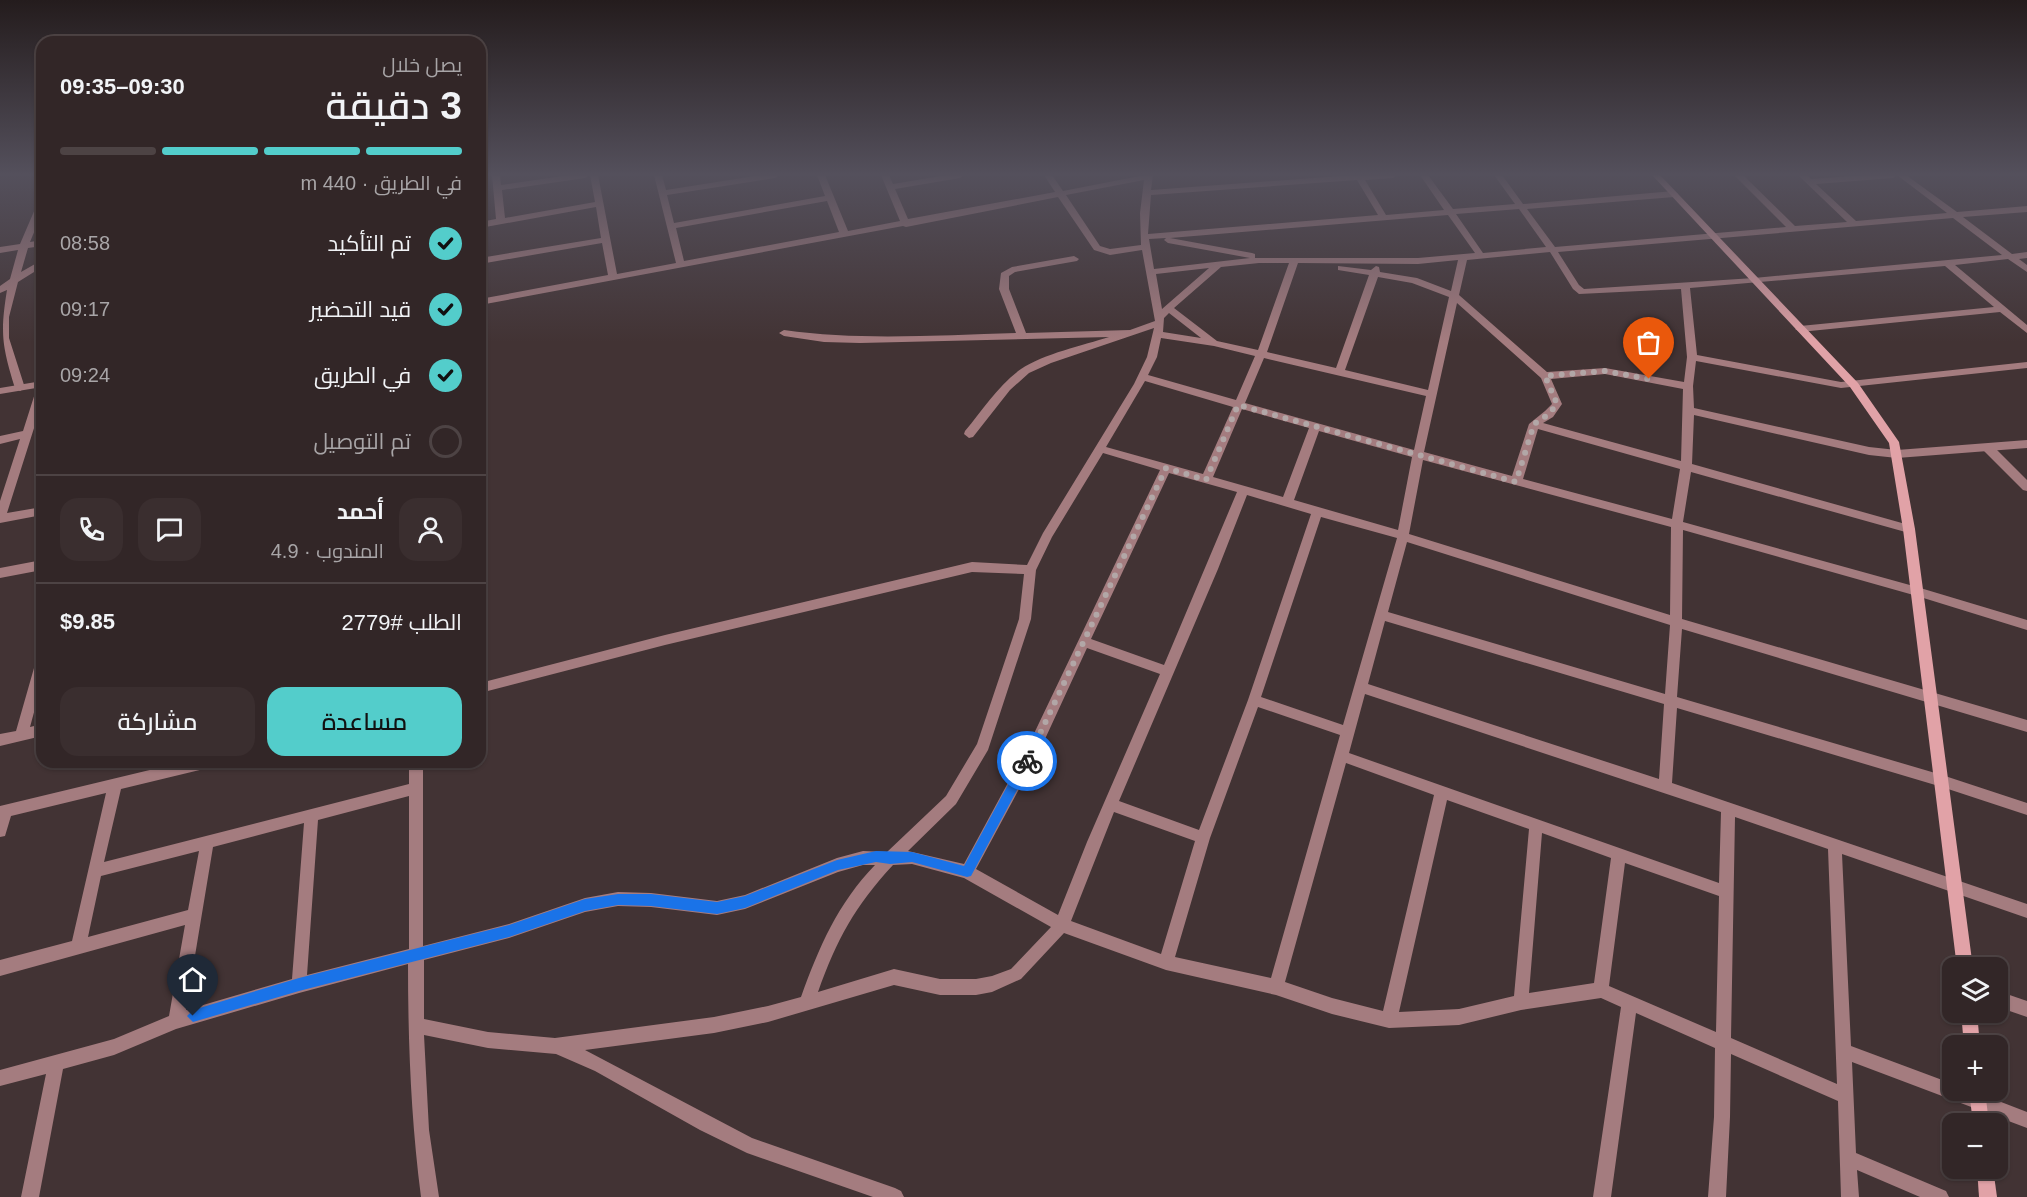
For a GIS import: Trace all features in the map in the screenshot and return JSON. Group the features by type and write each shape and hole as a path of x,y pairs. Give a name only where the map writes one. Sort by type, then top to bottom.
{"main road":[{"path":"1707,231 1854,385 1888,431 1897,454 1909,529 1964,957"},
{"path":"1986,1179 1988,1197"}],"street":[{"path":"20,388 3,328 24,246 30,231"},
{"path":"604,231 613,278"},
{"path":"672,231 681,266"},
{"path":"843,231 845,235"},
{"path":"486,301 868,231"},
{"path":"1083,231 1100,250 1110,252 1147,240 1245,231"},
{"path":"1147,231 1149,272 1159,325"},
{"path":"1463,231 1481,256"},
{"path":"1539,231 1575,286 1582,292 1754,281 2027,255"},
{"path":"1149,272 1275,260 1377,262 1463,258 1752,231"},
{"path":"1976,231 2027,269"},
{"path":"486,260 606,240"},
{"path":"1147,240 1275,260"},
{"path":"0,250 36,244"},
{"path":"1276,987 1403,536 1418,455 1463,258"},
{"path":"1022,335 1004,289 1004,275 1012,270 1074,259"},
{"path":"1206,480 1261,354 1295,260"},
{"path":"1307,261 1419,282 1454,295 1545,376 1557,404 1549,414 1534,424 1516,482"},
{"path":"1340,373 1375,274 1377,262"},
{"path":"1946,262 2027,330"},
{"path":"807,1002 830,937 860,889 951,800 983,746 1025,619 1030,570 1047,536 1143,377 1159,325 1169,309 1206,274 1222,264"},
{"path":"0,290 36,267"},
{"path":"1665,786 1676,622 1677,526 1686,466 1688,386 1692,357 1685,285"},
{"path":"1169,309 1214,343"},
{"path":"1800,329 2002,309"},
{"path":"969,434 1006,388 1025,371 1130,333 1159,325 1214,343 1432,394"},
{"path":"784,333 824,339 860,340 1130,333"},
{"path":"1692,357 1818,383 1854,385 2027,366"},
{"path":"1545,376 1605,371 1688,386"},
{"path":"1143,377 1315,427 1917,591 2027,625"},
{"path":"0,391 36,386"},
{"path":"36,405 0,518 36,512"},
{"path":"1689,410 1869,451 1897,454 2027,444"},
{"path":"1534,424 1909,529"},
{"path":"1287,503 1315,427"},
{"path":"0,440 27,434"},
{"path":"1988,448 2027,487"},
{"path":"1101,449 1403,536 1676,622 2027,726"},
{"path":"967,872 1034,748 1166,468"},
{"path":"416,1025 488,1040 555,1046 714,1025 768,1014 894,977 940,987 992,984 1016,974 1062,925 1110,804 1212,569 1243,490"},
{"path":"1166,963 1203,838 1254,700 1317,512"},
{"path":"0,573 36,566"},
{"path":"486,686 687,634 966,568 983,566 1030,570"},
{"path":"1381,615 1671,703 1942,781 2027,809"},
{"path":"1085,642 1166,671"},
{"path":"21,735 36,682"},
{"path":"1360,687 1665,786 2027,911"},
{"path":"1254,700 1347,732"},
{"path":"0,740 36,731"},
{"path":"1341,756 1726,892"},
{"path":"0,831 3,812 183,768"},
{"path":"417,768 416,1025 421,1130 430,1197"},
{"path":"78,946 115,784"},
{"path":"94,871 416,788"},
{"path":"1389,1020 1442,791"},
{"path":"1110,804 1203,838"},
{"path":"1717,1197 1728,809"},
{"path":"299,985 311,816"},
{"path":"1521,1002 1536,824"},
{"path":"176,1021 207,843"},
{"path":"1835,846 1846,1052 1850,1197"},
{"path":"1601,990 1619,855"},
{"path":"0,1078 114,1047 176,1021 299,985 509,931 585,905 618,899 651,900 717,908 745,902 846,863 876,856 890,859 912,857 967,872 1062,925 1166,963 1276,987 1332,1006 1389,1020 1459,1017 1521,1002 1601,990 1846,1096"},
{"path":"0,968 195,915"},
{"path":"1602,1197 1630,1001"},
{"path":"2008,1002 2027,1009"},
{"path":"555,1046 612,1071 727,1135 826,1175 861,1183 895,1197"},
{"path":"1846,1052 1942,1083"},
{"path":"30,1197 56,1062"},
{"path":"1990,1101 2027,1120"},
{"path":"1849,1158 1940,1197"}],"way so far":[{"path":"1027,761 1166,468 1206,480 1238,405 1516,482 1534,424 1549,414 1557,404 1545,376 1610,371 1649,379"}],"route":[{"path":"193,1016 299,985 509,931 585,905 618,899 651,900 717,908 745,902 837,865 876,856 890,859 912,857 967,872 1027,761"}]}
